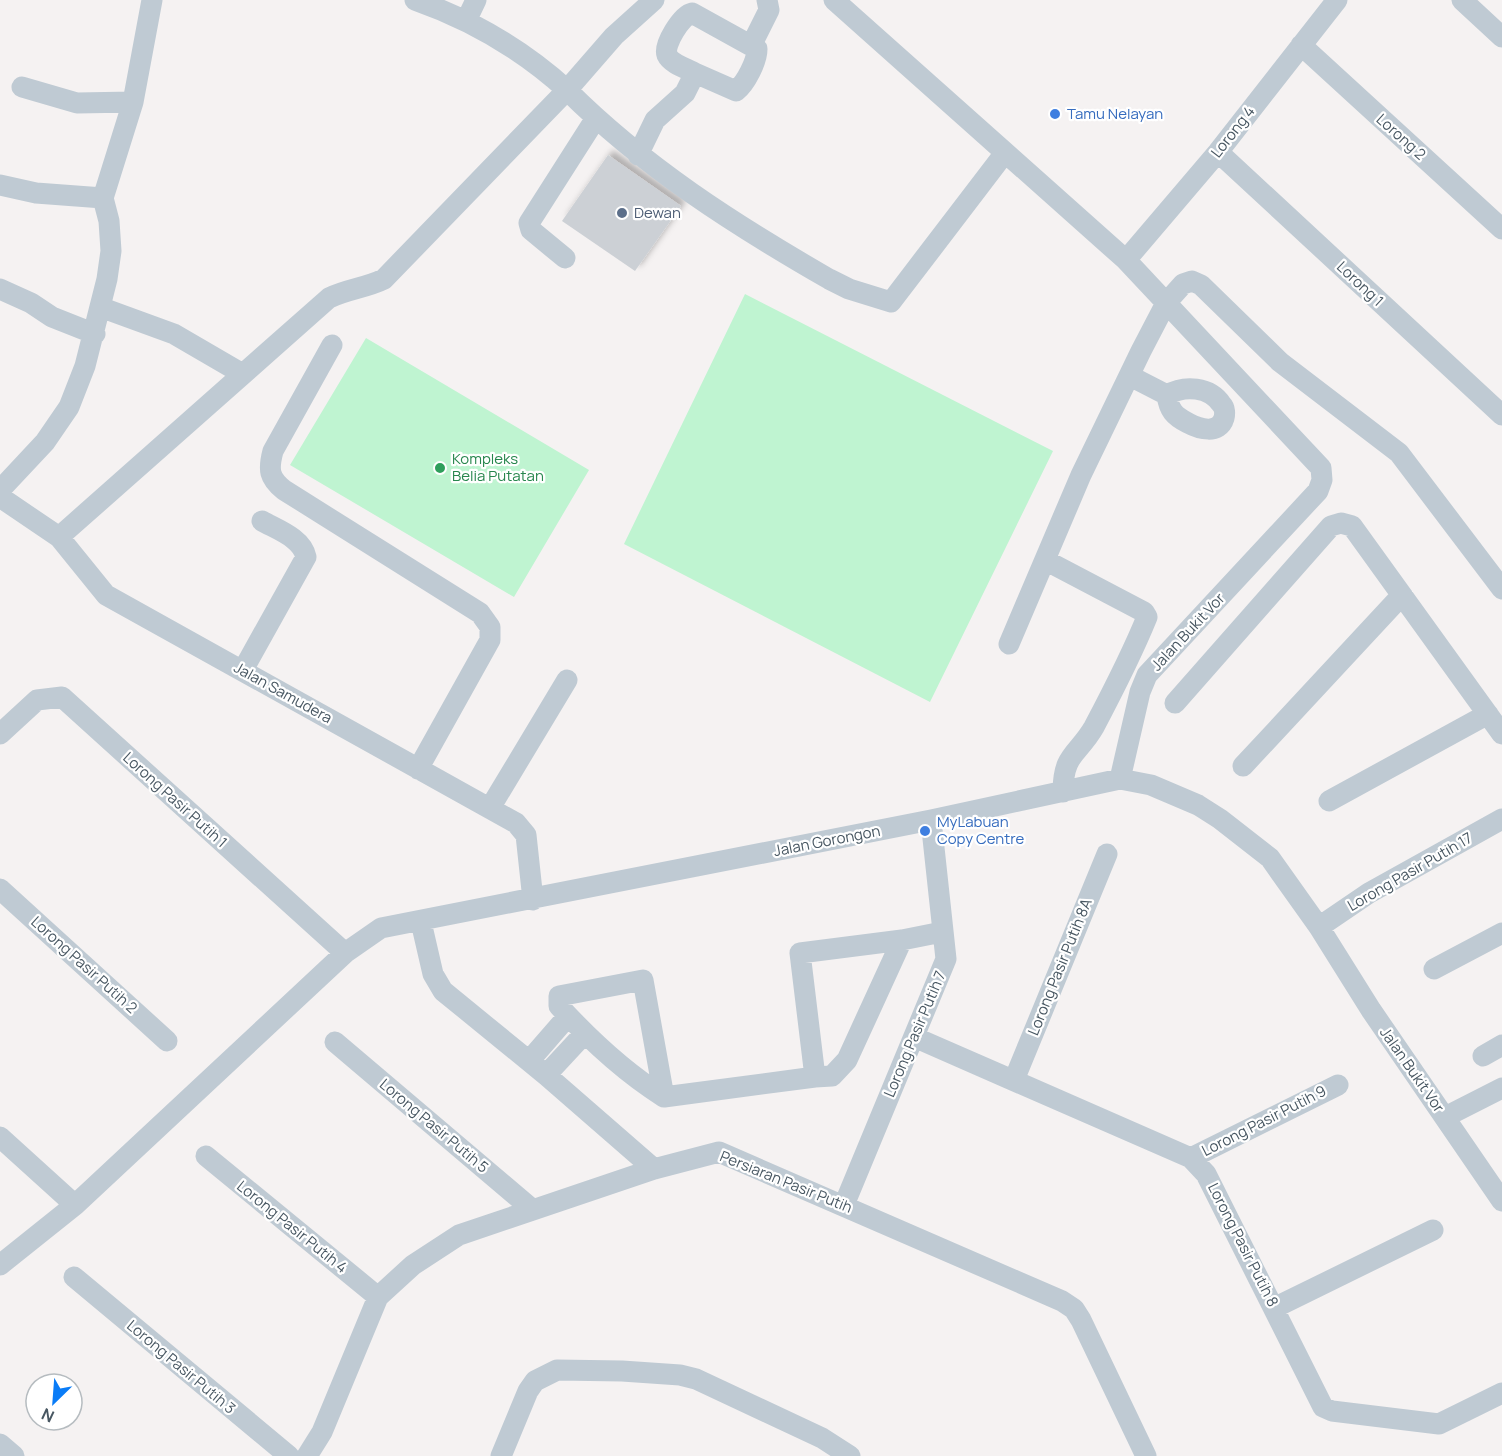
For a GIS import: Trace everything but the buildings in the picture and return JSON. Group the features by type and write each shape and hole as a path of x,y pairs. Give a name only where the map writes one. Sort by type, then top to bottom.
{"street":[{"path":"0,490 45,442 69,406 95,334 111,251 109,221 103,198 134,102 152,0"},
{"path":"415,0 466,21 541,66 638,155 679,185 820,274 849,289 891,302 1004,154"},
{"path":"466,21 476,0"},
{"path":"59,537 241,373 329,298 340,293 369,287 384,279 567,90 614,36 654,0"},
{"path":"702,0 708,21"},
{"path":"752,44 769,10 767,0"},
{"name":"Jalan Bukit Vor","path":"834,0 1004,154 1126,260 1321,468 1322,480 1318,491 1147,675 1140,692 1120,779 1151,785 1198,805 1246,837 1269,858 1319,927 1371,1010 1502,1201"},
{"name":"Lorong 4","path":"1126,260 1218,152 1337,0"},
{"path":"1462,0 1502,37"},
{"path":"692,13 708,21 752,44 757,49 757,55 741,87 736,91 671,60 667,49 682,18 692,13"},
{"name":"Lorong 2","path":"1301,45 1502,229"},
{"path":"638,155 655,120 685,93 695,73"},
{"path":"22,87 77,103 134,102"},
{"path":"565,258 531,230 530,223 596,118"},
{"name":"Lorong 1","path":"1218,152 1502,415"},
{"path":"0,184 36,193 103,198"},
{"path":"1010,644 1081,475 1166,303 1183,284 1192,281 1201,285 1280,362 1399,453 1502,589"},
{"path":"0,289 31,303 52,317 95,334"},
{"path":"100,307 174,334 241,373"},
{"path":"332,345 273,451 269,466 271,479 284,490 480,613 490,627 490,640 418,769"},
{"path":"1130,376 1167,395"},
{"name":"Jalan Samudera","path":"0,497 59,537 106,595 516,823 526,835 533,900"},
{"path":"243,670 306,557 304,547 262,521"},
{"path":"1175,703 1331,526 1341,523 1352,526 1502,734"},
{"path":"1045,560 1144,612 1146,617 1092,729 1070,756 1065,767 1063,792"},
{"path":"1243,766 1402,595"},
{"path":"490,808 567,680"},
{"name":"Lorong Pasir Putih 1","path":"0,734 37,700 44,697 62,697 345,953"},
{"path":"1329,801 1488,714"},
{"name":"Jalan Gorongon","path":"0,1265 75,1205 345,953 381,928 421,922 931,820 1120,779"},
{"name":"Lorong Pasir Putih 17","path":"1319,927 1370,893 1502,819"},
{"name":"Lorong Pasir Putih 7","path":"844,1205 946,959 931,820"},
{"name":"Lorong Pasir Putih 8A","path":"1014,1080 1107,854"},
{"name":"Lorong Pasir Putih 2","path":"0,889 167,1041"},
{"path":"421,922 433,974 443,991 546,1075 654,1169"},
{"path":"814,1077 800,953 902,940 942,932"},
{"path":"1434,969 1502,933"},
{"path":"664,1097 643,980 559,996 560,1006 585,1033 646,1086 664,1097 832,1076 847,1060 902,940"},
{"path":"529,1061 568,1016"},
{"path":"546,1075 585,1033"},
{"name":"Lorong Pasir Putih 8","path":"914,1037 1191,1158 1206,1174 1276,1307 1317,1399 1332,1411 1439,1424 1502,1393"},
{"name":"Lorong Pasir Putih 5","path":"335,1042 532,1210"},
{"path":"1482,1056 1502,1045"},
{"name":"Lorong Pasir Putih 9","path":"1191,1158 1338,1084"},
{"path":"1444,1117 1502,1088"},
{"path":"0,1137 75,1205"},
{"name":"Persiaran Pasir Putih","path":"307,1456 322,1432 378,1297 413,1265 459,1235 654,1169 719,1152 1062,1301 1074,1309 1146,1456"},
{"name":"Lorong Pasir Putih 4","path":"206,1156 378,1297"},
{"path":"1276,1307 1433,1230"},
{"name":"Lorong Pasir Putih 3","path":"74,1277 289,1456"},
{"path":"501,1456 528,1391 535,1381 557,1370 622,1371 680,1375 696,1379 822,1438 850,1456"},
{"path":"0,1444 14,1456"}],"green space":[{"path":"745,294 1053,451 930,702 624,544"},
{"name":"Kompleks Belia Putatan","path":"366,338 589,470 514,597 290,465"}],"place":[{"name":"Tamu Nelayan","path":"1055,114"},
{"name":"Dewan","path":"622,213"},
{"name":"Kompleks Belia Putatan","path":"440,468"},
{"name":"MyLabuan Copy Centre","path":"925,831"}]}
